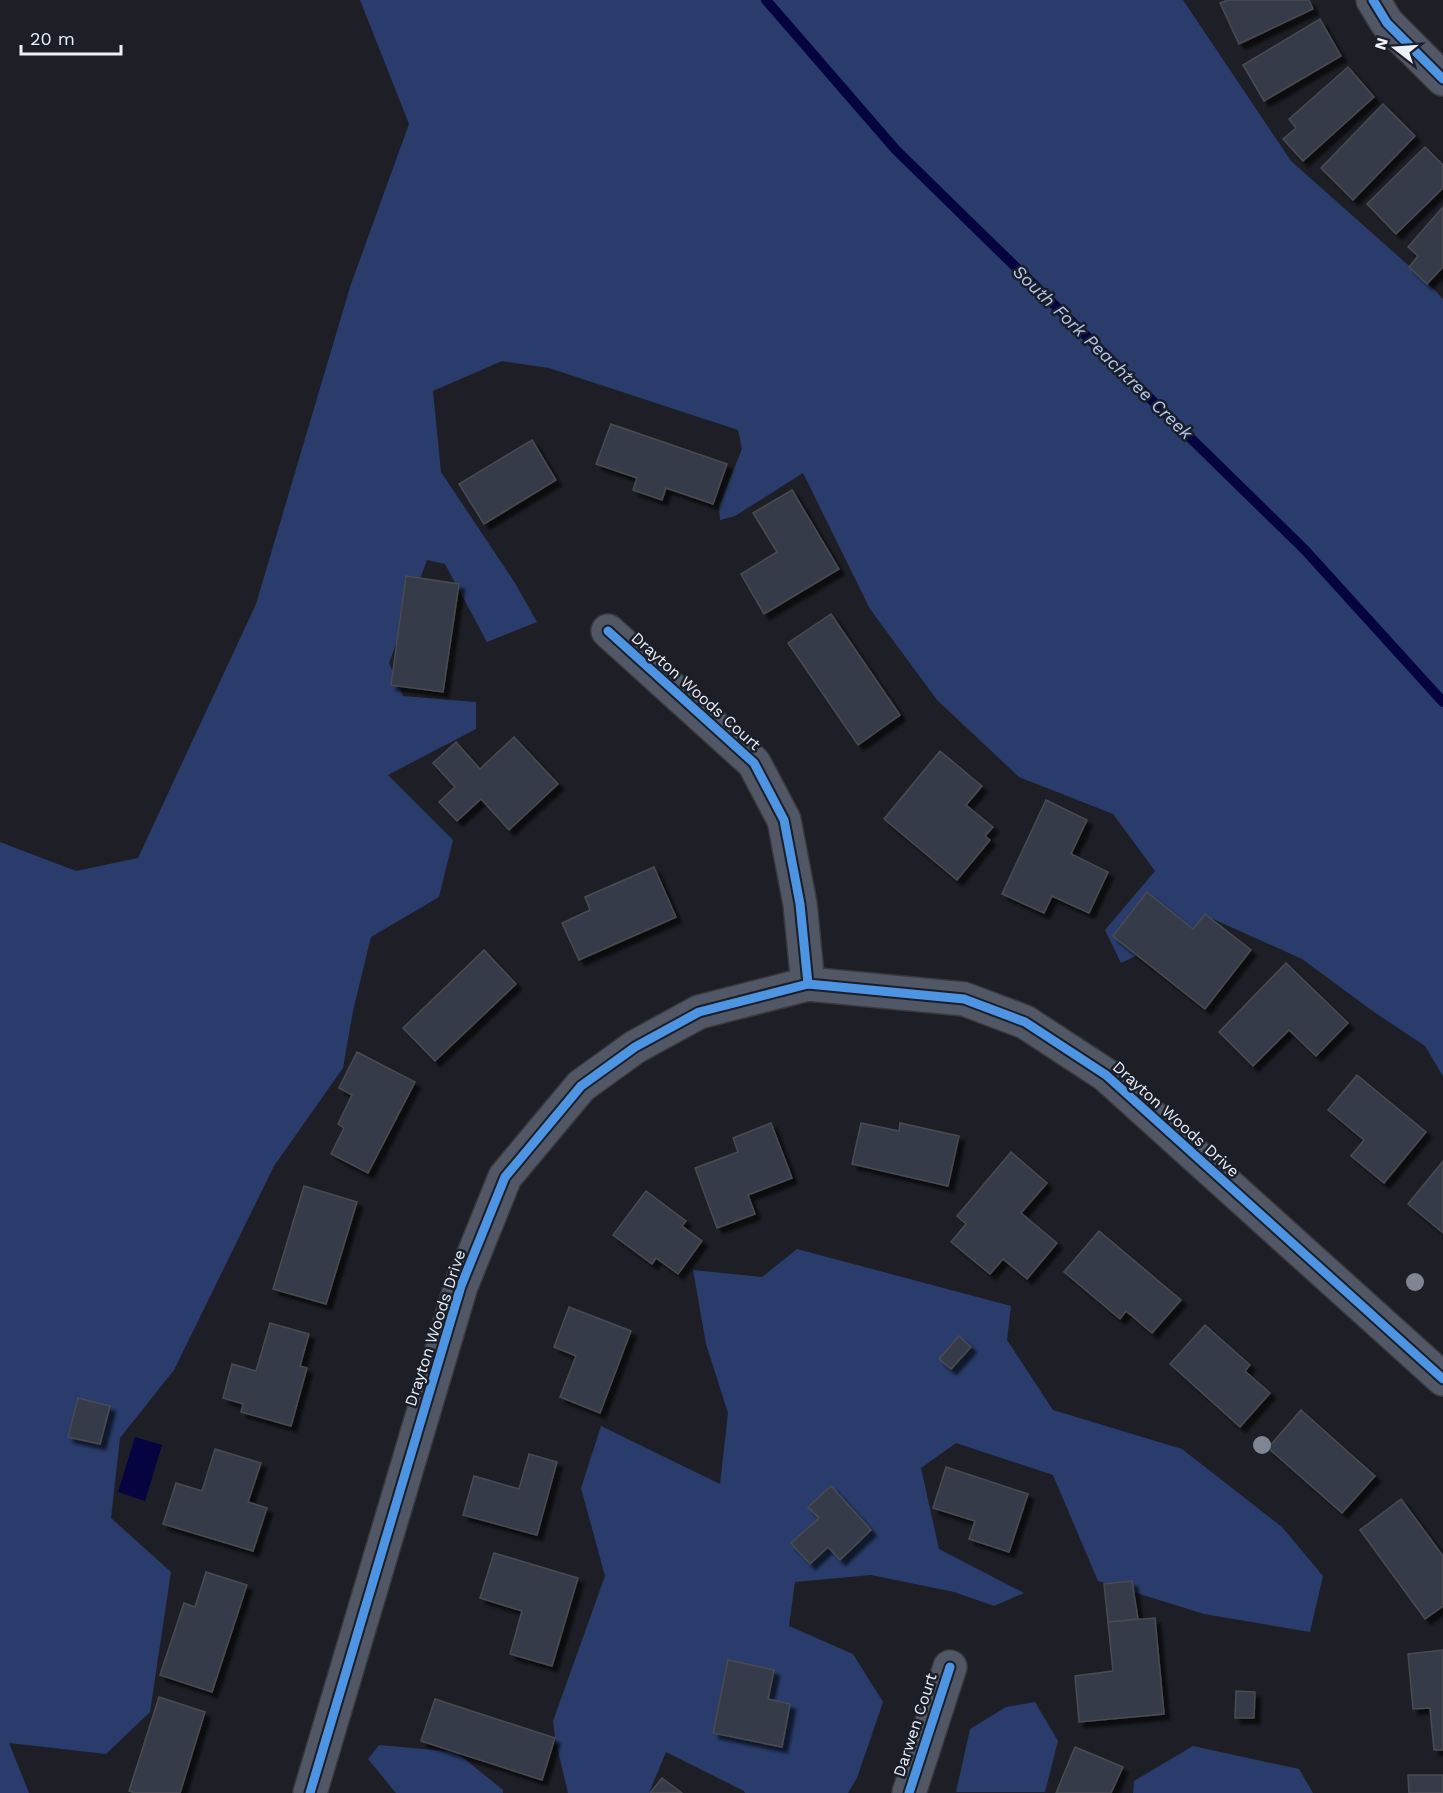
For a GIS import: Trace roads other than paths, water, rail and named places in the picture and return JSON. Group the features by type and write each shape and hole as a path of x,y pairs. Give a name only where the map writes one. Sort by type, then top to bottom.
{"street":[{"path":"1373,0 1387,24 1443,79"},
{"name":"Drayton Woods Court","path":"608,631 754,763 784,819 800,904 808,984"},
{"name":"Drayton Woods Drive","path":"310,1793 461,1286 505,1177 580,1086 635,1047 699,1012 808,984 964,999 1025,1022 1106,1076 1443,1379"},
{"name":"Darwen Court","path":"909,1793 950,1667"}],"waterway":[{"name":"South Fork Peachtree Creek","path":"766,0 896,150 1305,550 1443,702"}]}
